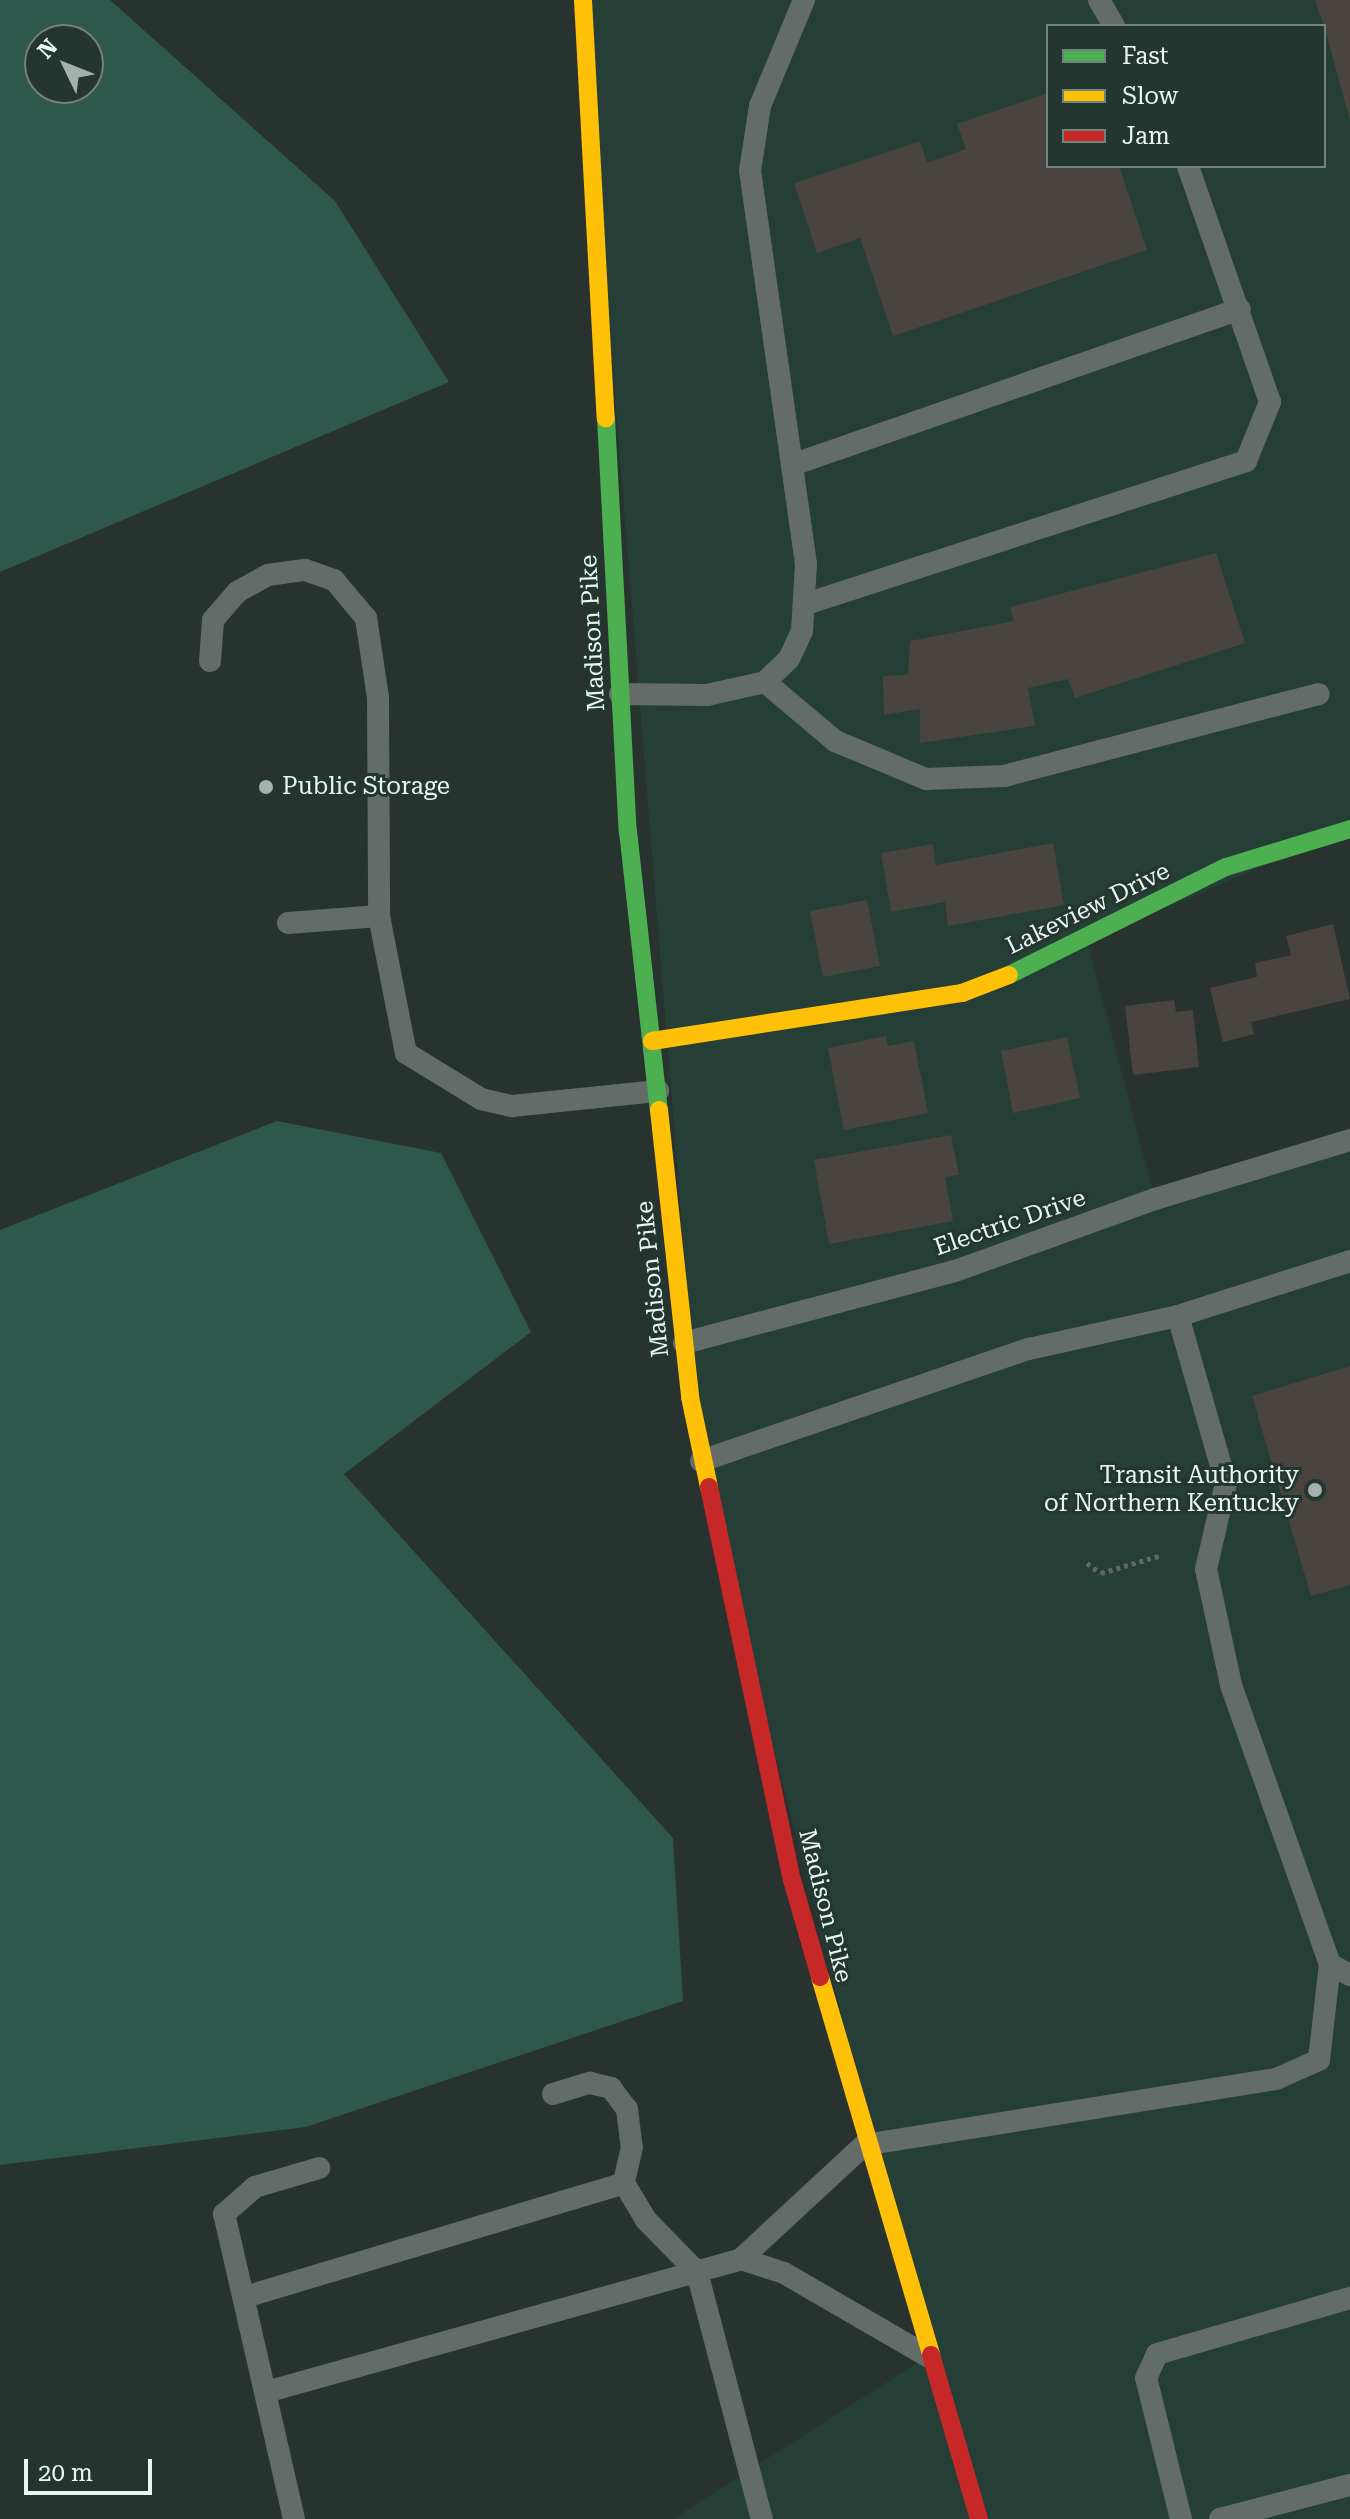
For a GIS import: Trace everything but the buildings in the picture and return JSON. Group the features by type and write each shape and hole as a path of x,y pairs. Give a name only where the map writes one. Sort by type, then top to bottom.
{"main road":[{"name":"Madison Pike","path":"583,0 620,694 652,1041 684,1343 701,1461 792,1880 864,2145 979,2519"},
{"name":"Lakeview Drive","path":"652,1041 962,993 1060,955 1226,867 1350,829"}],"lane":[{"path":"620,694 707,695 765,682 789,659 806,604 792,465 750,171 760,106 804,0"},
{"path":"1099,0 1113,24"},
{"path":"806,604 1246,461 1270,402 1189,168"},
{"path":"792,465 1240,309"},
{"path":"210,661 213,620 237,592 268,575 305,570 334,580 366,618 378,697 379,916 406,1053 430,1072 481,1099 512,1106 658,1091"},
{"path":"765,682 835,741 926,779 1004,776 1319,694"},
{"path":"288,923 379,916"},
{"name":"Electric Drive","path":"684,1343 955,1271 1155,1199 1350,1140"},
{"path":"701,1461 1029,1349 1178,1316 1350,1261"},
{"path":"266,2392 741,2259 864,2145 1276,2079 1319,2060 1330,1964 1231,1685 1206,1569 1226,1483 1178,1316"},
{"path":"1330,1964 1350,1975"},
{"path":"553,2094 590,2083 611,2088 627,2109 632,2147 624,2183 646,2220 697,2272 762,2519"},
{"path":"294,2519 224,2214 255,2187 319,2168"},
{"path":"245,2297 624,2183"},
{"path":"741,2259 784,2273 928,2356"},
{"path":"1181,2519 1146,2378 1157,2354 1350,2298"},
{"path":"1220,2519 1350,2485"}],"path":[{"path":"1087,1563 1101,1573 1162,1555"}],"shaded area":[{"path":"0,0 110,0 335,201 449,382 0,572"},
{"path":"583,0 1350,0 1350,829 1087,941 1155,1199 1350,1140 1350,2519 673,2519 928,2356 701,1461"},
{"path":"277,1121 441,1153 531,1332 344,1474 673,1838 683,2001 306,2127 0,2165 0,1230"}],"traffic: fast":[{"path":"606,418 628,831 659,1110"},
{"path":"1009,975 1226,867 1350,829"}],"traffic: slow":[{"path":"583,0 606,418"},
{"path":"652,1041 962,993 1009,975"},
{"path":"659,1110 690,1397 709,1487"},
{"path":"820,1977 931,2355"}],"traffic: jam":[{"path":"709,1487 792,1880 820,1977"},
{"path":"931,2355 979,2519"}],"place":[{"name":"Public Storage","path":"266,787"},
{"name":"Transit Authority of Northern Kentucky","path":"1315,1490"}]}
